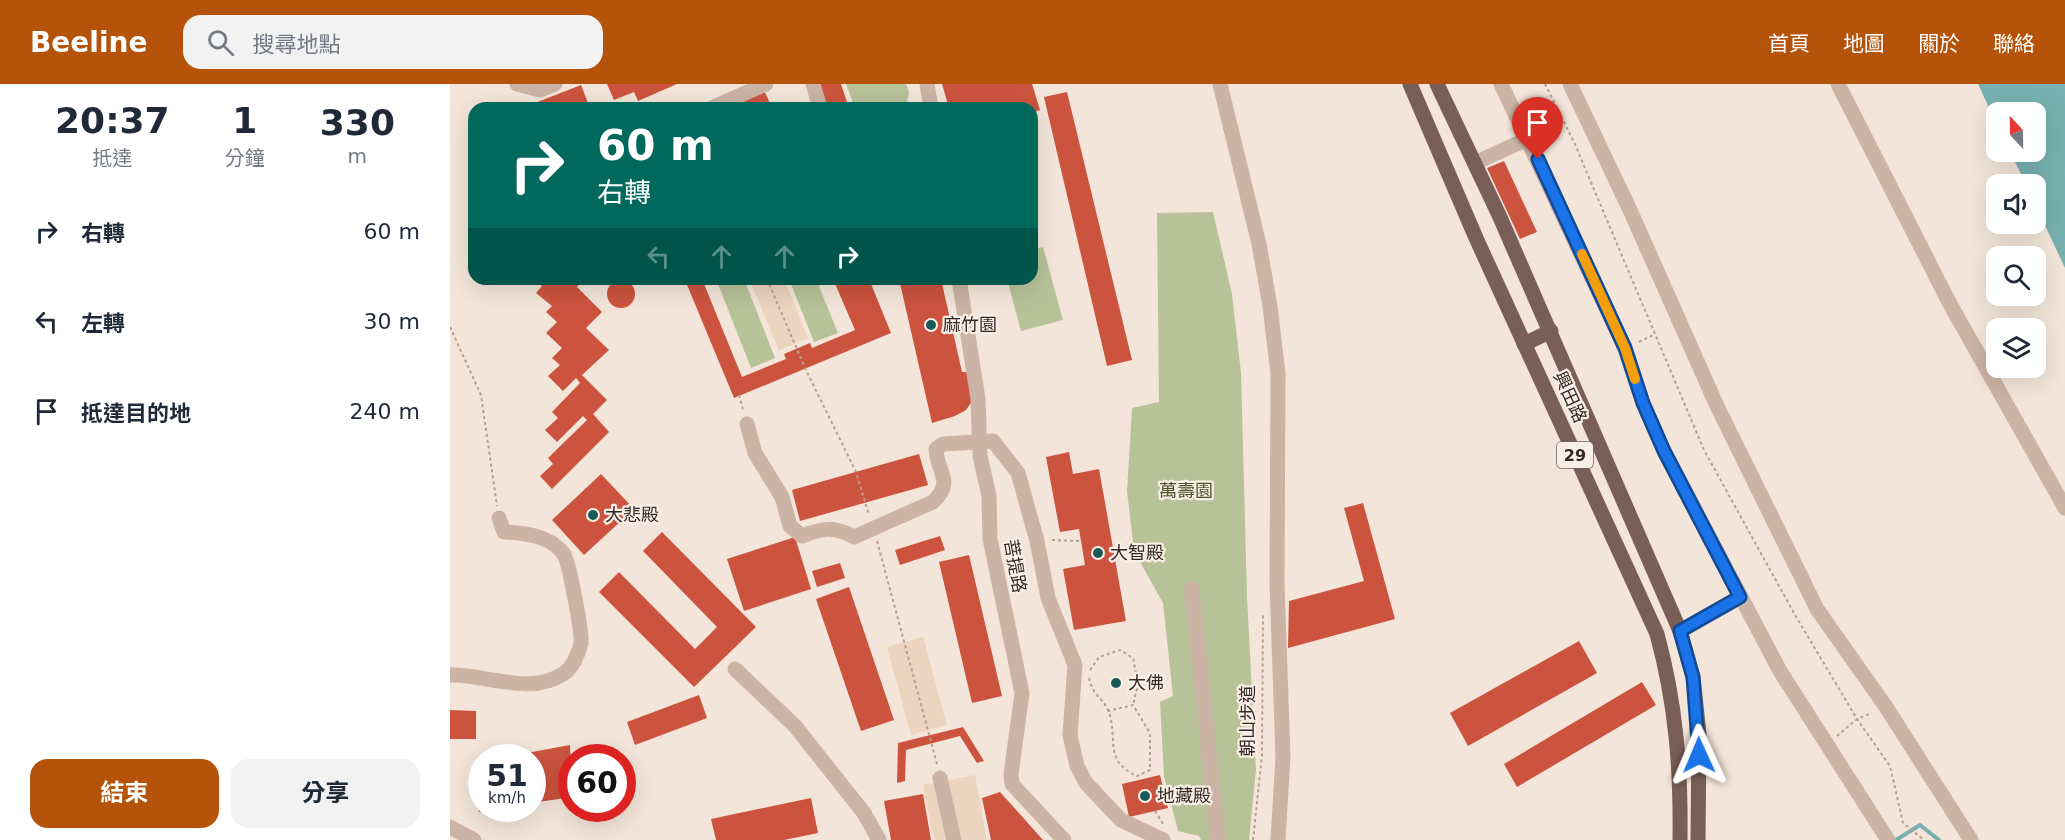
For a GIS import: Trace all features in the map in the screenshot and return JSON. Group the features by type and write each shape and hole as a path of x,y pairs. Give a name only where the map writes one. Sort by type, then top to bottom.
{"main road":[{"name":"興田路","path":"1410,84 1524,344 1657,634 1671,685 1676,730 1680,840"},
{"name":"興田路","path":"1437,84 1551,331 1680,631 1693,677 1699,734 1698,840"},
{"path":"1438,149 1462,136"},
{"path":"1524,344 1551,331"}],"street":[{"path":"517,84 540,90 555,84"},
{"path":"725,102 766,84"},
{"path":"813,84 818,102"},
{"path":"927,84 930,102"},
{"path":"1221,84 1259,243 1278,375 1276,583 1283,758 1278,840"},
{"path":"1501,84 1625,348 1643,403 1664,451 1780,671 1888,840"},
{"path":"1570,84 1630,210 1717,406 1817,609 1886,707 1971,840"},
{"path":"1838,84 1950,304 2065,508"},
{"path":"1475,163 1528,138"},
{"name":"菩提路","path":"959,285 974,359 990,538 1022,693 1011,774 1012,784 1064,840"},
{"path":"747,424 754,453 782,497 790,526 802,536 821,528 839,528 854,537 933,502 942,493 945,481 936,454 940,445 993,441 1018,473 1037,541 1048,598 1075,666 1070,735 1077,766 1086,783 1120,820 1162,840"},
{"path":"450,675 540,684 564,674 574,661 581,642 572,579 564,554 551,542 530,534 504,532 499,518"},
{"path":"1192,589 1218,840"},
{"path":"1680,631 1740,597"},
{"path":"735,669 795,726 864,813 879,840"},
{"path":"940,778 954,840"},
{"path":"450,827 474,840"}],"path":[{"path":"1545,84 1574,142 1704,450 1795,615 1857,719 1890,766 1903,823 1924,840"},
{"path":"769,285 855,472 901,621 940,778"},
{"path":"450,327 481,395 499,518"},
{"path":"1625,348 1654,335"},
{"path":"1037,541 1081,541"},
{"name":"朝山步道","path":"1253,840 1262,756 1263,611"},
{"path":"1085,681 1088,672 1099,657 1120,650 1133,658 1138,684 1133,705 1150,733 1150,770 1137,776 1125,771 1113,749 1108,711 1092,691 1088,672"},
{"path":"1108,711 1133,705"},
{"path":"1826,745 1857,719 1886,707"}],"green space":[{"path":"846,84 906,84 909,92 907,102 853,102"},
{"name":"萬壽園","path":"1213,212 1232,294 1241,373 1247,597 1256,770 1249,840 1201,840 1199,836 1178,831 1164,776 1160,702 1173,696 1163,603 1134,551 1127,491 1132,408 1159,402 1157,213"},
{"path":"1043,247 1063,320 1021,331 1009,285 1038,285 1038,248"},
{"path":"718,285 746,285 775,358 751,368"},
{"path":"791,285 818,285 838,333 814,342"}],"shaded area":[{"path":"752,285 786,285 808,338 779,350"},
{"path":"923,637 947,725 911,735 887,647"},
{"path":"975,775 987,840 934,840 923,785"}],"water":[{"path":"1978,84 2065,84 2065,268 2046,227 2046,174 2021,174 2015,162 2046,162 2046,102 1986,102"}],"building":[{"path":"607,84 677,84 638,101 634,92 614,100"},
{"path":"813,84 841,84 847,102 818,102"},
{"path":"942,84 1032,84 1038,102 947,102"},
{"path":"581,85 588,102 537,102"},
{"path":"764,90 769,102 735,102"},
{"path":"1067,92 1132,360 1107,366 1044,97"},
{"path":"1504,161 1537,232 1520,239 1487,168"},
{"path":"579,285 577,287 602,312 586,328 609,350 582,375 607,400 593,414 609,432 552,489 540,476 553,464 548,458 587,420 583,416 557,442 545,430 558,418 552,412 580,383 576,378 563,391 548,376 560,365 552,358 562,348 546,333 557,322 546,312 552,306 536,293 542,286"},
{"path":"610,285 632,285 634,299 626,307 616,307 608,299 607,294"},
{"path":"687,285 704,285 742,377 786,359 784,354 810,343 812,348 855,330 836,285 871,285 891,333 734,398"},
{"name":"麻竹園","path":"900,285 942,285 962,372 968,372 973,400 966,410 932,423"},
{"name":"大智殿","path":"1069,452 1073,474 1099,469 1126,621 1074,630 1063,569 1085,565 1079,529 1060,532 1046,457"},
{"path":"919,454 928,485 800,521 792,490"},
{"name":"大悲殿","path":"601,474 634,509 584,555 552,520"},
{"path":"1363,503 1395,619 1288,648 1289,601 1364,581 1344,508"},
{"path":"662,532 756,627 694,687 599,592 619,572 695,649 717,627 643,551"},
{"path":"940,536 945,550 900,565 895,550"},
{"path":"795,537 811,589 744,611 727,559"},
{"path":"969,555 1002,696 972,703 939,562"},
{"path":"840,563 845,578 817,587 812,571"},
{"path":"849,587 894,720 861,731 816,599"},
{"path":"1579,641 1597,673 1468,746 1450,713"},
{"path":"1642,682 1656,705 1517,787 1504,764"},
{"path":"699,695 707,718 636,745 627,722"},
{"path":"450,710 476,711 476,739 450,739"},
{"path":"963,727 984,761 977,763 960,736 906,750 905,781 897,783 898,743"},
{"path":"558,747 558,799 546,801 546,749"},
{"name":"地藏殿","path":"1160,775 1168,808 1129,817 1122,784"},
{"path":"1000,792 1043,840 991,840 982,798"},
{"path":"923,794 931,840 891,840 884,801"},
{"path":"811,798 818,833 784,840 716,840 711,819"}],"waterway":[{"path":"1896,840 1920,825 1939,840"}],"slow traffic":[{"path":"1582,254 1625,348 1635,379"}],"place":[{"name":"麻竹園","path":"931,325"},
{"name":"大悲殿","path":"593,515"},
{"name":"大智殿","path":"1098,553"},
{"name":"大佛","path":"1116,683"},
{"name":"地藏殿","path":"1145,796"}],"route":[{"path":"1538,159 1625,348 1643,403 1664,451 1740,597 1680,631 1693,677 1699,755"}]}
